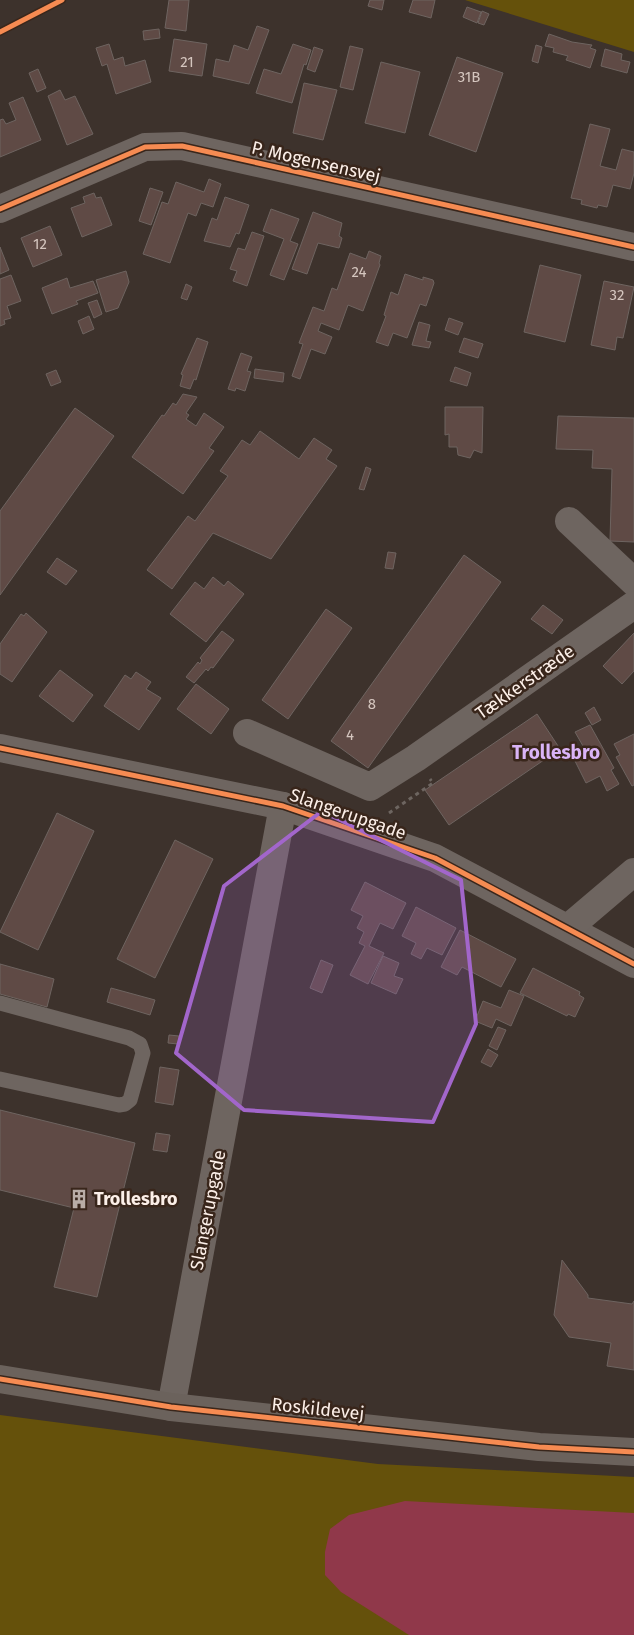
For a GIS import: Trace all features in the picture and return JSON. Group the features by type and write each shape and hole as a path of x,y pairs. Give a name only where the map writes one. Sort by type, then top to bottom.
{"street":[{"name":"P. Mogensensvej","path":"0,209 145,147 182,146 634,247"},
{"path":"569,522 634,582"},
{"name":"Tækkerstræde","path":"247,733 370,787 416,758 634,606"},
{"name":"Slangerupgade","path":"0,748 283,806 435,858 634,964"},
{"name":"Slangerupgade","path":"171,1407 283,806"},
{"path":"568,928 634,872"},
{"name":"Roskildevej","path":"0,1379 171,1407 539,1447 634,1452"}],"lane":[{"path":"0,1003 128,1038 140,1044 143,1053 130,1100 125,1104 119,1105 0,1079"}],"highlighted area":[{"path":"322,811 461,880 476,1024 433,1122 244,1110 176,1053 224,886"}],"shaded area":[{"path":"465,0 634,0 634,52"},
{"path":"0,1415 378,1464 634,1477 634,1635 0,1635"},
{"path":"405,1501 634,1513 634,1635 409,1635 341,1592 325,1575 325,1552 330,1529 349,1515"}],"building":[{"path":"169,0 189,0 186,31 165,28"},
{"path":"370,0 384,0 382,10 368,6"},
{"path":"413,0 435,0 431,18 409,12"},
{"path":"467,7 481,12 477,23 463,17"},
{"path":"482,11 489,14 484,25 478,23"},
{"path":"257,26 269,30 249,84 213,76 216,59 229,62 234,45 248,50"},
{"path":"159,29 160,38 144,40 143,31"},
{"path":"549,34 572,42 592,45 590,48 596,50 590,68 566,60 568,56 553,52 554,48 545,46"},
{"path":"174,39 207,44 202,76 169,71"},
{"path":"109,44 114,60 123,57 125,66 145,60 151,82 116,94 107,64 102,66 96,48"},
{"path":"293,44 311,50 306,65 304,64 292,103 256,93 264,69 281,74"},
{"path":"536,45 542,47 538,63 532,61"},
{"path":"350,46 363,49 353,90 340,87"},
{"path":"314,47 323,50 315,72 307,69"},
{"path":"605,49 622,54 621,60 630,62 627,73 601,66"},
{"path":"457,57 503,73 476,152 429,135"},
{"path":"381,62 420,72 405,133 365,123"},
{"path":"38,69 46,88 37,92 29,73"},
{"path":"304,83 337,90 323,140 293,133"},
{"path":"60,90 65,100 75,96 93,134 67,145 48,96"},
{"path":"23,97 41,140 0,157 0,120 3,119 6,124 16,120 9,103"},
{"path":"590,124 610,129 600,166 616,170 622,149 634,152 634,173 630,189 613,185 607,207 598,205 597,208 581,204 582,200 571,198"},
{"path":"209,179 221,184 213,207 201,203 196,216 188,213 170,263 143,254 162,202 168,204 176,182 204,192"},
{"path":"150,188 163,192 151,225 139,221"},
{"path":"94,193 96,198 101,197 112,225 82,237 71,208 85,203 83,197"},
{"path":"225,197 249,205 239,234 236,233 230,247 204,241 212,218 217,220"},
{"path":"271,209 299,219 290,241 298,244 284,280 270,275 284,239 263,231"},
{"path":"313,212 342,223 339,236 342,238 339,248 318,243 307,274 292,269"},
{"path":"50,226 62,255 33,267 21,238"},
{"path":"252,232 264,236 247,286 233,281 237,271 230,269 238,248 245,250"},
{"path":"0,247 9,270 0,274"},
{"path":"369,251 381,256 380,265 363,311 348,305 339,330 321,323 318,331 332,337 325,354 311,349 300,379 292,376 303,344 299,343 313,307 324,311 332,288 337,290 350,253 366,259"},
{"path":"540,265 581,275 565,342 524,332"},
{"path":"126,271 129,282 118,308 106,312 96,280"},
{"path":"405,274 423,280 423,277 433,280 434,283 426,306 420,304 407,338 393,333 388,346 376,342 386,316 384,315 391,292 398,295"},
{"path":"11,275 21,301 7,306 11,318 4,320 5,324 0,326 0,279"},
{"path":"67,278 70,288 93,281 98,293 76,301 78,304 52,314 42,288"},
{"path":"604,281 634,287 623,338 617,337 615,350 591,345"},
{"path":"186,284 192,287 187,300 181,298"},
{"path":"97,300 102,314 94,318 88,303"},
{"path":"89,316 94,329 83,334 78,321"},
{"path":"449,318 463,323 458,335 445,330"},
{"path":"419,322 430,325 426,341 431,342 429,348 412,345"},
{"path":"197,338 208,342 196,380 194,379 190,389 180,386 183,375 181,374"},
{"path":"464,338 483,344 478,358 459,352"},
{"path":"241,353 252,357 247,371 251,372 245,391 236,388 235,391 228,389"},
{"path":"455,367 471,373 467,386 450,381"},
{"path":"255,369 284,373 283,382 254,378"},
{"path":"56,370 61,382 51,386 46,374"},
{"path":"183,394 197,397 186,413 189,415 186,419 196,426 204,413 224,427 209,448 214,451 183,494 132,457 162,415 164,416 173,403 176,405"},
{"path":"445,407 483,407 482,453 474,450 470,458 458,455 457,447 449,447 449,434 445,435"},
{"path":"75,408 114,436 0,595 0,511"},
{"path":"558,416 634,418 634,542 610,541 612,469 592,468 593,450 556,449"},
{"path":"260,431 299,459 314,438 332,450 326,459 337,466 271,559 213,533 172,589 147,570 188,516 195,521 228,476 220,471 242,440 250,445"},
{"path":"366,467 371,469 364,490 359,489"},
{"path":"388,552 396,553 393,569 385,568"},
{"path":"464,555 501,582 368,768 331,741"},
{"path":"57,558 77,571 66,585 47,572"},
{"path":"213,577 224,586 228,581 244,594 206,642 170,614 195,582 204,589"},
{"path":"543,605 563,620 552,634 531,619"},
{"path":"326,609 352,628 288,719 262,700"},
{"path":"26,613 47,632 12,682 0,674 0,644 21,614 24,616"},
{"path":"222,631 234,640 213,668 211,667 208,671 206,669 194,683 186,677 198,662 200,664 202,660 200,658"},
{"path":"634,633 634,671 622,684 603,666"},
{"path":"60,670 93,695 73,722 39,696"},
{"path":"136,672 151,682 146,689 161,698 139,730 104,706 125,675 131,679"},
{"path":"196,684 229,709 211,734 177,709"},
{"path":"594,707 601,720 592,725 585,713"},
{"path":"537,714 560,749 449,825 425,790"},
{"path":"590,725 614,768 611,770 619,784 607,791 600,776 586,783 571,753 583,746 575,732"},
{"path":"634,734 634,785 632,786 616,757 620,755 614,744"},
{"path":"57,813 94,831 38,950 0,932"},
{"path":"175,840 213,859 155,978 117,959"},
{"path":"365,882 406,903 393,929 380,923 369,946 384,953 368,984 350,975 365,946 359,943 364,932 357,928 363,916 351,910"},
{"path":"416,907 456,928 442,955 427,948 421,959 411,954 416,943 402,936"},
{"path":"460,930 516,959 501,987 462,967 457,975 441,967"},
{"path":"383,956 399,963 394,976 403,979 396,994 371,983"},
{"path":"321,960 333,965 322,993 310,988"},
{"path":"0,964 54,979 47,1007 0,994"},
{"path":"533,968 580,992 579,995 584,998 575,1017 568,1014 567,1016 520,993"},
{"path":"111,988 155,1000 150,1015 107,1002"},
{"path":"509,990 524,996 511,1026 496,1019 492,1028 475,1021 483,1001 501,1008"},
{"path":"498,1027 506,1030 497,1050 489,1046"},
{"path":"169,1035 179,1036 178,1044 168,1043"},
{"path":"488,1049 498,1055 491,1067 481,1062"},
{"path":"160,1067 179,1070 173,1105 155,1102"},
{"name":"Trollesbro","path":"0,1110 135,1143 97,1297 54,1287 74,1208 0,1190"},
{"path":"156,1133 170,1135 167,1152 153,1150"},
{"path":"562,1260 588,1295 588,1298 632,1304 634,1301 634,1370 607,1366 611,1343 569,1337 554,1315"}],"cycle path":[{"path":"0,32 62,0"},
{"path":"0,209 145,147 182,146 634,247"},
{"path":"0,748 283,806 435,858 634,964"},
{"path":"0,1379 171,1407 539,1447 634,1452"}],"place":[{"name":"Trollesbro","path":"79,1199"}],"district":[{"name":"Trollesbro","path":"556,752"}]}
